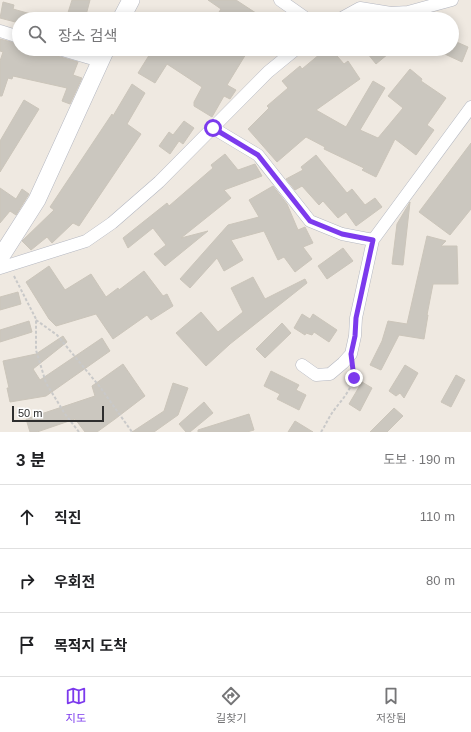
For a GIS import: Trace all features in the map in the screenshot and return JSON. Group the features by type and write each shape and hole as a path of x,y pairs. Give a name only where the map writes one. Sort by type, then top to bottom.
{"street":[{"path":"125,12 131,0"},
{"path":"280,0 297,12"},
{"path":"408,12 452,0"},
{"path":"353,12 360,8 385,12"},
{"path":"0,31 12,35"},
{"path":"3,264 37,200 103,56"},
{"path":"3,264 86,241 112,223 158,182 268,72 287,56"},
{"path":"302,365 316,375 330,374 351,354 355,336 356,318 373,240 471,108"},
{"path":"213,128 258,155 310,221 342,234 373,240"}],"path":[{"path":"3,264 36,319 57,334 100,387 132,432"},
{"path":"36,319 36,350 46,383 65,414 79,432"},
{"path":"321,432 332,413 346,394 354,378 351,354"}],"building":[{"path":"72,0 90,0 87,12 68,12"},
{"path":"208,0 236,0 254,12 219,12 221,9"},
{"path":"3,2 14,5 13,9 24,12 12,12 12,21 0,18"},
{"path":"0,39 12,42 12,56 57,56 78,62 73,75 82,78 70,104 62,101 67,88 13,76 12,79 8,78 2,96 0,96 0,61 3,52 0,51"},
{"path":"459,43 468,47 462,62 449,56 459,56"},
{"path":"149,56 245,56 227,85 236,90 230,99 224,96 212,117 194,106 194,102 202,87 167,64 155,83 138,73"},
{"path":"318,56 337,56 344,64 348,61 360,79 316,110 346,127 373,81 385,88 360,130 378,138 403,108 388,96 410,69 422,79 421,81 446,98 427,125 434,130 416,155 395,139 376,177 362,170 364,168 324,149 325,147 306,137 277,162 248,129 269,108 267,106 288,88 282,81 300,66 302,69"},
{"path":"370,56 386,56 376,64"},
{"path":"132,84 145,93 127,124 141,134 79,226 73,223 52,243 47,237 31,250 22,241 54,210 50,207 112,114 113,116"},
{"path":"24,100 39,109 0,172 0,141"},
{"path":"184,121 194,128 183,144 179,141 170,154 159,146 169,132 173,135"},
{"path":"471,143 471,209 450,235 419,212"},
{"path":"225,154 238,170 255,164 262,176 224,190 231,198 181,238 208,231 165,266 154,254 166,245 153,228 128,248 123,238 167,203 169,206 213,168 211,165"},
{"path":"316,155 347,193 352,189 365,205 375,198 382,207 356,226 346,212 338,218 323,201 319,205 302,186 295,190 286,179 303,170 301,167"},
{"path":"273,186 287,204 298,230 305,227 313,243 303,247 312,259 295,272 284,257 278,260 264,231 231,240 243,260 224,271 217,258 190,288 180,279 228,225 259,217 249,200"},
{"path":"0,188 16,199 22,189 29,194 16,215 10,211 0,223"},
{"path":"410,202 403,265 392,264 397,224"},
{"path":"427,236 446,241 441,246 457,246 458,284 433,284 424,339 399,335 381,370 370,365 382,341 388,321 407,324"},
{"path":"343,248 353,261 327,279 318,266"},
{"path":"49,266 65,290 91,274 106,297 118,288 119,290 144,271 163,296 167,294 173,306 151,320 147,315 113,339 96,314 56,326 49,319 26,282"},
{"path":"253,277 265,299 305,279 307,283 230,344 206,366 176,333 201,312 218,332 243,312 231,288"},
{"path":"18,292 21,304 0,310 0,297"},
{"path":"302,314 310,319 313,314 337,330 329,342 314,332 312,335 306,333 305,335 294,328"},
{"path":"29,321 32,332 0,342 0,330"},
{"path":"282,323 291,333 265,358 256,349"},
{"path":"63,336 67,342 33,369 40,380 102,338 110,351 46,396 10,402 7,388 9,388 3,361 36,354"},
{"path":"123,364 145,396 115,419 97,432 85,432 75,419 37,432 30,432 26,419 95,396 92,386"},
{"path":"405,365 418,373 404,398 400,393 396,396 389,391"},
{"path":"271,371 299,385 296,390 306,395 299,410 277,399 280,394 264,386"},
{"path":"456,375 465,380 451,407 441,402"},
{"path":"362,382 372,388 360,411 349,404"},
{"path":"173,383 188,388 178,415 154,432 132,432 164,411"},
{"path":"204,402 213,413 190,432 186,432 179,424"},
{"path":"394,408 403,416 387,432 370,432"},
{"path":"249,414 254,430 247,432 198,432 198,430"},
{"path":"295,421 313,432 288,432"}],"route":[{"path":"213,128 258,155 310,221 342,234 373,240 366,278 356,318 355,336 351,354 354,378"}]}
